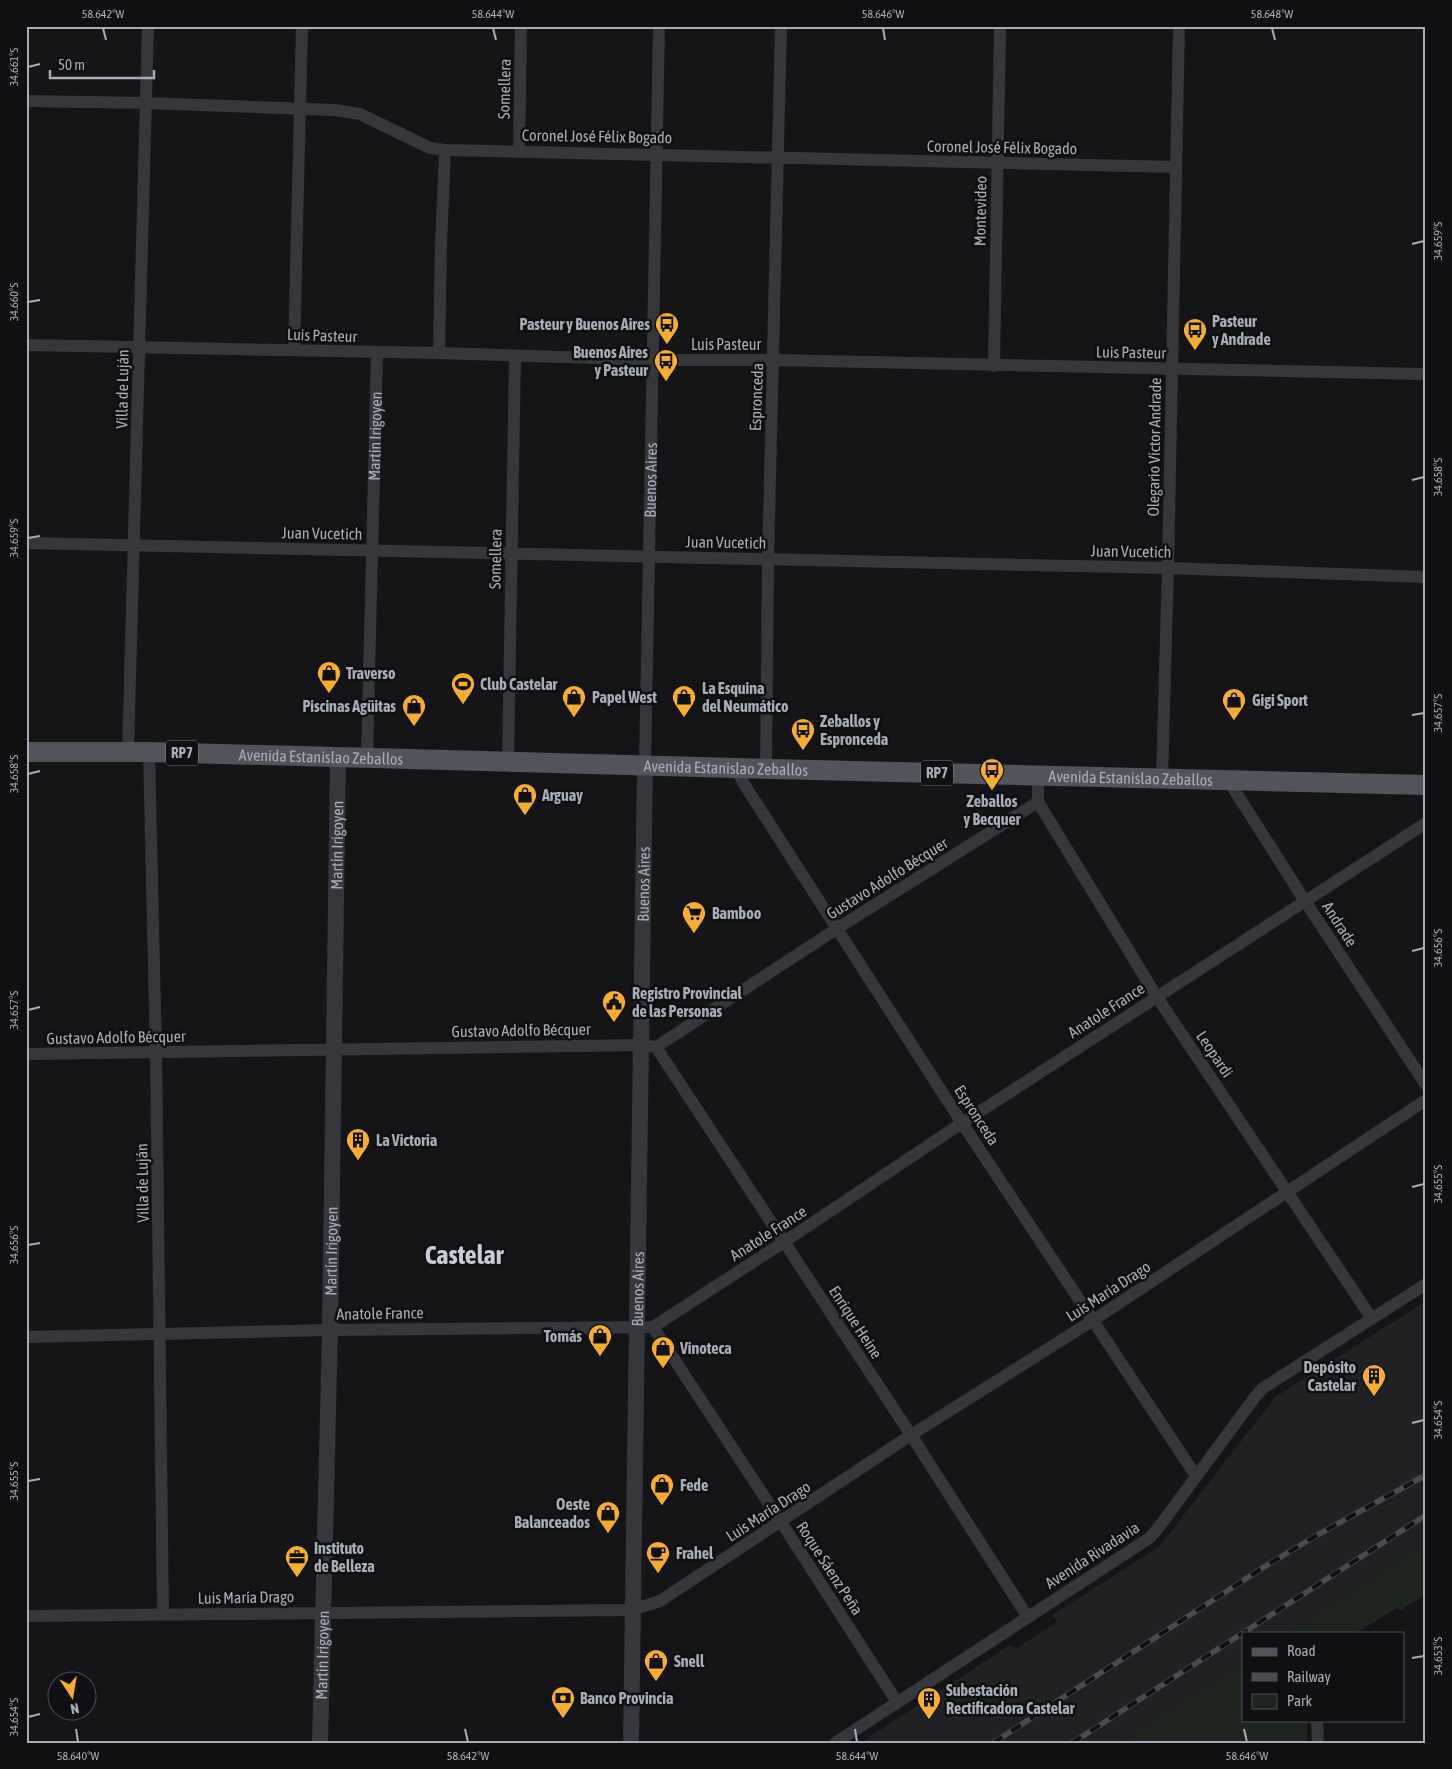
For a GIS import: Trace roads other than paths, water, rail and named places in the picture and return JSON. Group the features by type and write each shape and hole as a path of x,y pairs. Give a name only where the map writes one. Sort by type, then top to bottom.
{"main road":[{"name":"Avenida Estanislao Zeballos","path":"26,752 149,752 766,769 1426,784"}],"street":[{"name":"Villa de Luján","path":"128,752 148,26"},
{"path":"294,350 302,26"},
{"name":"Somellera","path":"519,151 521,26"},
{"name":"Buenos Aires","path":"631,1743 632,1610 645,1326 648,1046 645,765 659,26"},
{"name":"Espronceda","path":"766,769 768,560 781,26"},
{"name":"Montevideo","path":"994,366 1000,26"},
{"name":"Olegario Víctor Andrade","path":"1162,778 1180,26"},
{"name":"Coronel José Félix Bogado","path":"26,101 335,110 360,114 430,148 445,150 1176,167"},
{"path":"439,353 445,150"},
{"name":"Luis Pasteur","path":"26,345 439,353 652,360 774,360 1426,374"},
{"name":"Martín Irigoyen","path":"367,758 377,353"},
{"name":"Somellera","path":"508,762 515,356"},
{"name":"Juan Vucetich","path":"26,543 1168,568 1426,577"},
{"name":"Villa de Luján","path":"149,752 156,1053 163,1614"},
{"name":"Martín Irigoyen","path":"320,1743 330,1330 332,1049 338,758"},
{"name":"Espronceda","path":"736,768 744,784 962,1123 1196,1476"},
{"path":"1038,775 1038,802"},
{"name":"Andrade","path":"1228,780 1426,1085"},
{"name":"Gustavo Adolfo Bécquer","path":"26,1054 648,1046 1038,802"},
{"name":"Leopardi","path":"1038,802 1157,996 1372,1319"},
{"name":"Anatole France","path":"26,1337 330,1330 645,1326 784,1242 962,1123 1426,823"},
{"name":"Enrique Heine","path":"648,1046 784,1242 1027,1616"},
{"name":"Luis María Drago","path":"26,1616 632,1610 660,1601 911,1435 1092,1321 1288,1193 1426,1100"},
{"name":"Avenida Rivadavia","path":"835,1743 1027,1616 1148,1539 1156,1532 1196,1476 1264,1388 1426,1284"},
{"name":"Roque Sáenz Peña","path":"645,1326 781,1522 896,1702"},
{"path":"1318,1722 1318,1743"}],"railway":[{"path":"993,1743 1264,1567 1319,1534 1426,1475"},
{"path":"1244,1632 1426,1515"},
{"path":"1072,1743 1242,1634"}],"place":[{"name":"Pasteur y Buenos Aires","path":"667,345"},
{"name":"Pasteur y Andrade","path":"1195,351"},
{"name":"Buenos Aires y Pasteur","path":"666,382"},
{"name":"Traverso","path":"329,694"},
{"name":"Club Castelar","path":"463,705"},
{"name":"Papel West","path":"574,718"},
{"name":"La Esquina del Neumático","path":"684,718"},
{"name":"Gigi Sport","path":"1234,721"},
{"name":"Piscinas Agüitas","path":"414,727"},
{"name":"Zeballos y Espronceda","path":"803,751"},
{"name":"Zeballos y Becquer","path":"992,791"},
{"name":"Arguay","path":"525,816"},
{"name":"Bamboo","path":"694,934"},
{"name":"Registro Provincial de las Personas","path":"614,1023"},
{"name":"La Victoria","path":"358,1161"},
{"name":"Tomás","path":"600,1357"},
{"name":"Vinoteca","path":"663,1369"},
{"name":"Depósito Castelar","path":"1374,1397"},
{"name":"Fede","path":"662,1506"},
{"name":"Oeste Balanceados","path":"608,1534"},
{"name":"Frahel","path":"658,1574"},
{"name":"Instituto de Belleza","path":"297,1578"},
{"name":"Snell","path":"656,1682"},
{"name":"Banco Provincia","path":"563,1719"},
{"name":"Subestación Rectificadora Castelar","path":"929,1720"}],"district":[{"name":"Castelar","path":"464,1255"}]}
